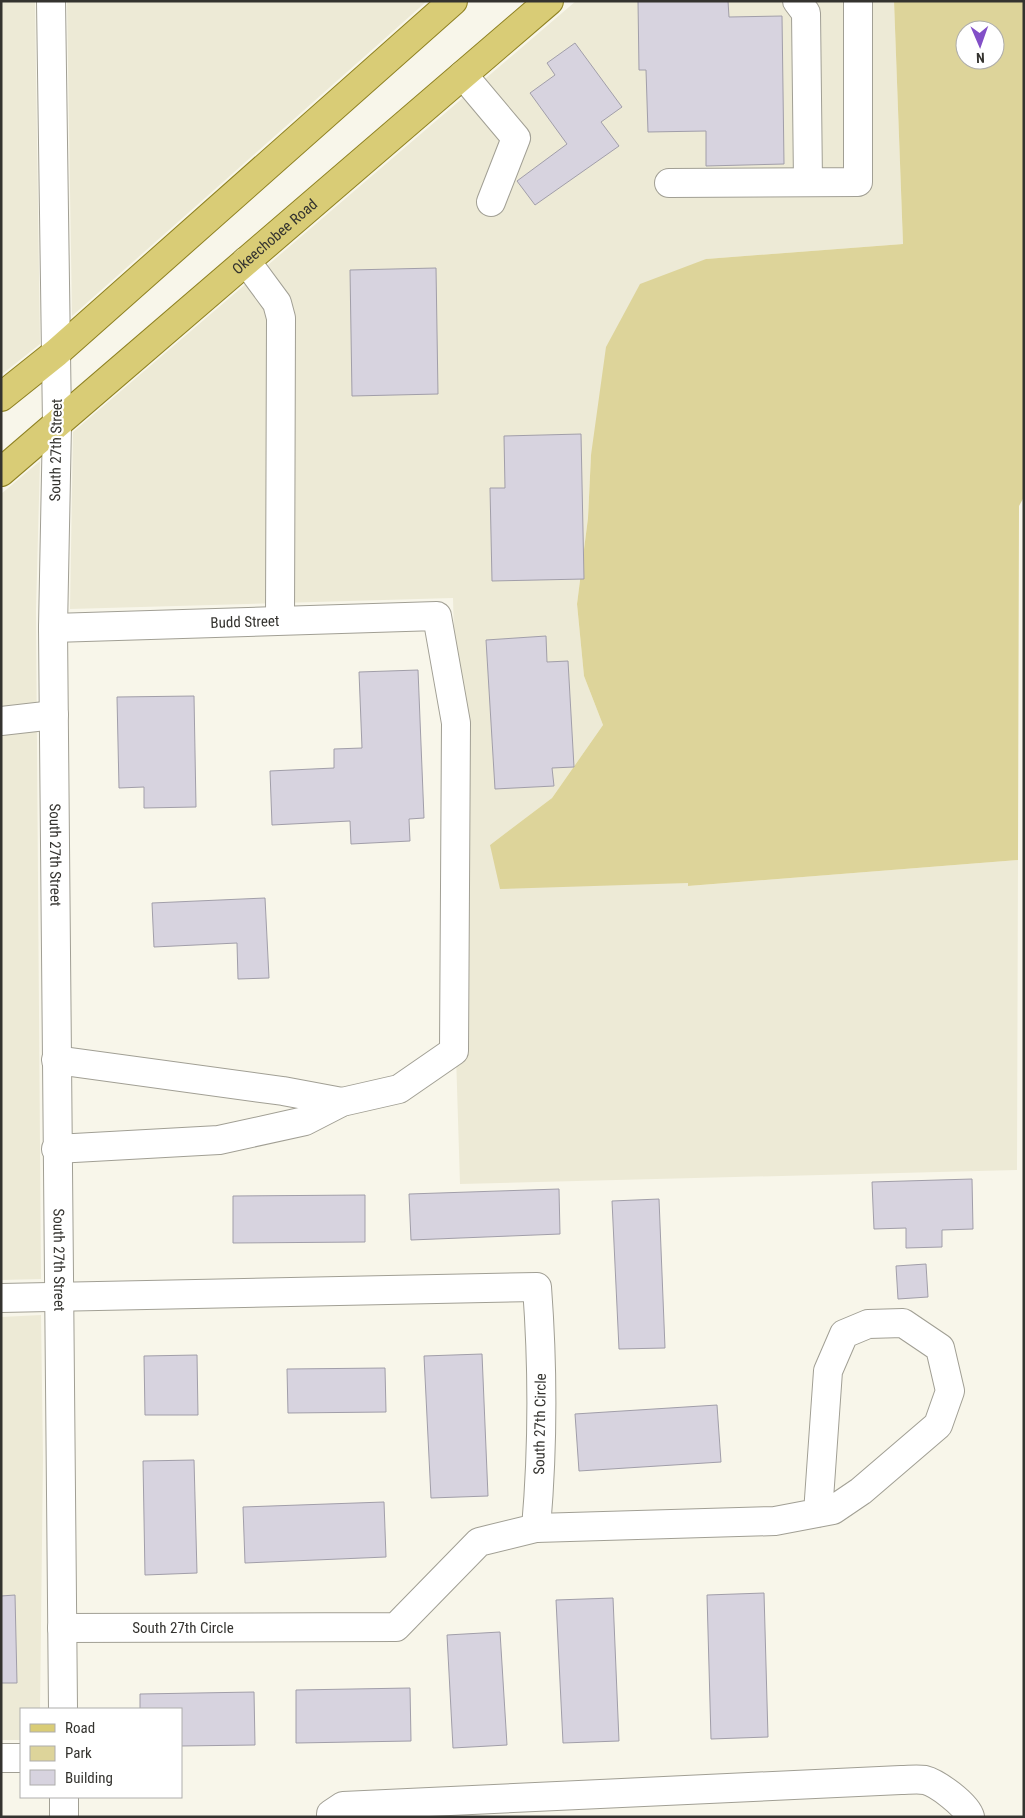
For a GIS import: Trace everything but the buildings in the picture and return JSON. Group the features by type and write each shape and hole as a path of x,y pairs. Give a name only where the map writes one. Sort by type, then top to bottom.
{"main road":[{"path":"1,397 56,353 453,1"},
{"name":"Okeechobee Road","path":"1,472 549,1"}],"street":[{"name":"South 27th Street","path":"51,1 57,424 53,628 57,1296 63,1708"},
{"path":"797,1 806,13 808,182"},
{"path":"669,183 858,182 858,1"},
{"path":"463,75 516,138 491,202"},
{"path":"246,261 277,304 281,318 280,620"},
{"name":"Budd Street","path":"53,628 437,616 456,723 454,1051 399,1089 342,1102"},
{"path":"1,721 54,715"},
{"path":"56,1060 283,1091 342,1102"},
{"path":"56,1149 219,1140 305,1121 342,1102"},
{"name":"South 27th Circle","path":"57,1296 537,1287 541,1342 540,1486 536,1528 479,1542 396,1627 62,1628"},
{"path":"1,1298 57,1296"},
{"path":"536,1528 775,1522 833,1510 861,1491 938,1425 950,1392 940,1348 903,1323 868,1324 844,1334 828,1371 818,1513"},
{"path":"1,1758 20,1758"},
{"path":"331,1817 331,1814 343,1806 926,1780 951,1795 969,1812 970,1817"},
{"path":"64,1798 64,1817"}],"shaded area":[{"path":"1,1 35,1 40,344 1,375"},
{"path":"67,1 427,1 72,316"},
{"path":"576,1 894,1 903,244 706,259 591,455 588,518 577,604 584,676 603,725 552,798 490,845 689,883 689,886 1018,860 1017,1170 460,1184 443,635 454,634 453,598 70,609 73,432"},
{"path":"40,461 36,610 41,1279 1,1280 1,494"},
{"path":"41,1315 43,1459 40,1708 20,1708 20,1740 1,1740 1,1317"}],"green space":[{"path":"894,1 1024,1 1024,497 1019,506 1018,860 688,886 688,883 500,889 490,845 552,798 603,725 584,676 577,604 588,518 591,455 606,347 640,284 706,259 903,244"}]}
